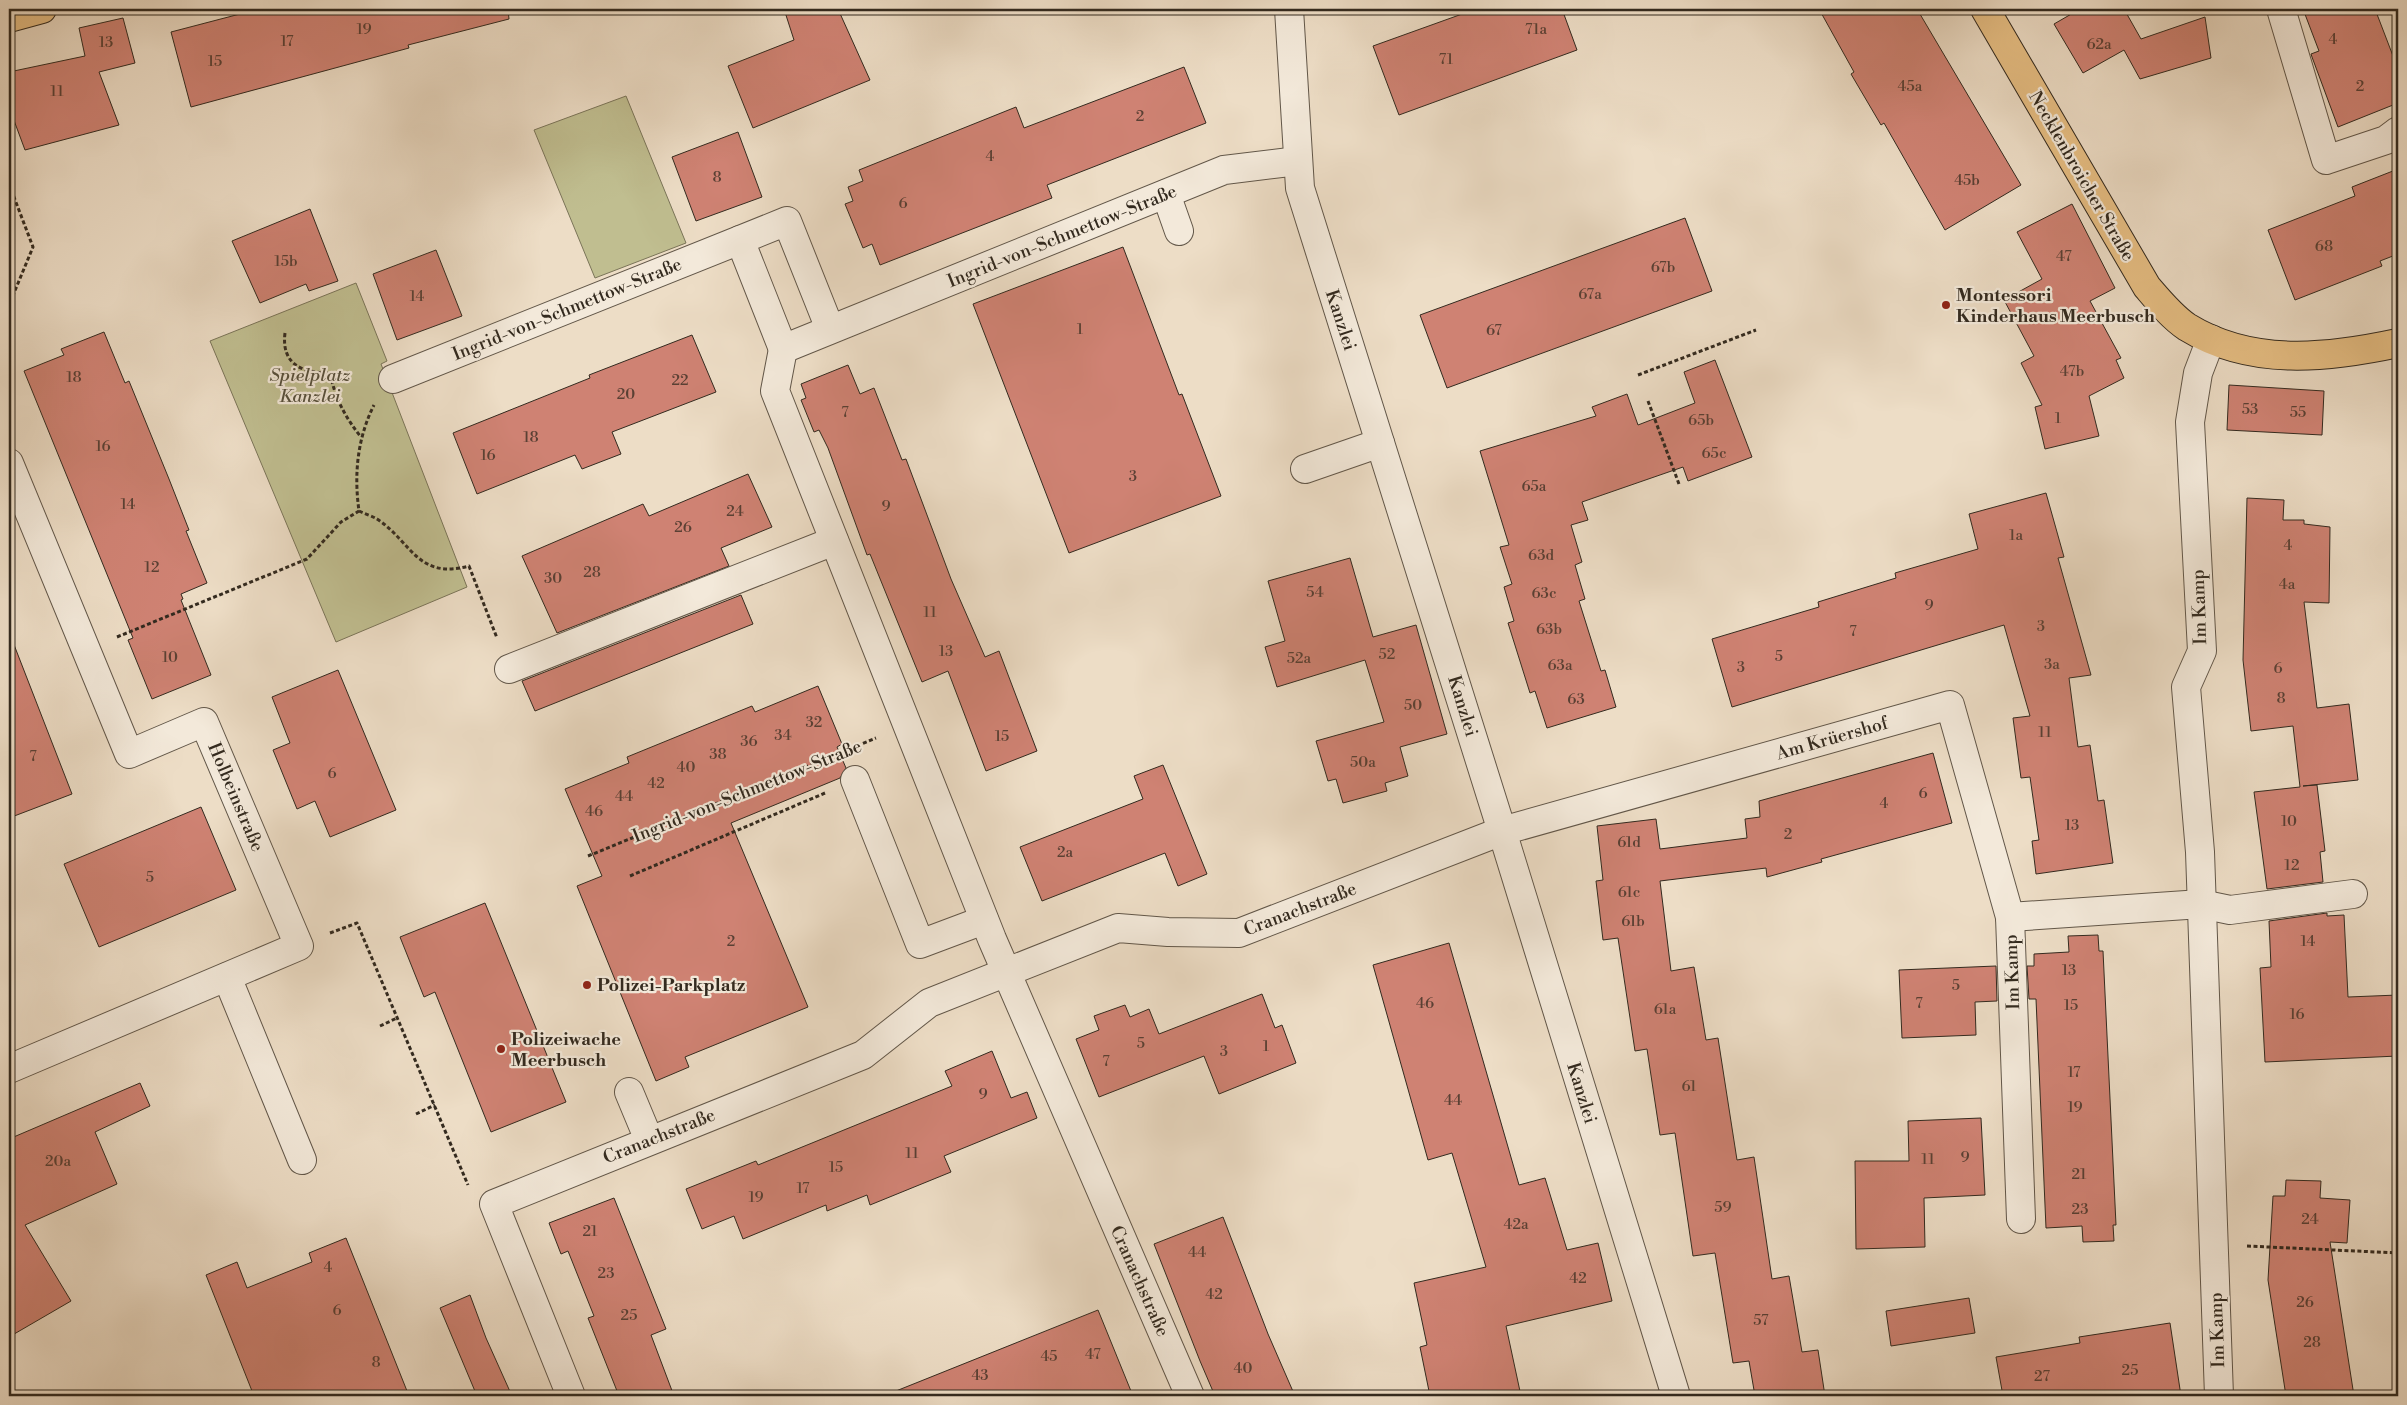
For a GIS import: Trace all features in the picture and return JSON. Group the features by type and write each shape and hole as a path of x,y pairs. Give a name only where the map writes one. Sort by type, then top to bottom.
{"main road":[{"path":"9,18 42,9"},
{"name":"Necklenbroicher Straße","path":"1985,9 2146,287 2168,311 2187,327 2211,339 2244,350 2280,356 2330,356 2398,343"}],"street":[{"name":"Kanzlei","path":"1289,9 1300,188 1502,831 1676,1396"},
{"path":"2280,9 2326,160 2386,140 2398,131"},
{"name":"Ingrid-von-Schmettow-Straße","path":"783,349 1224,170 1298,161"},
{"path":"1166,194 1180,231"},
{"name":"Ingrid-von-Schmettow-Straße","path":"393,378 786,221 830,329"},
{"path":"740,240 783,349 774,391 1006,973"},
{"name":"Im Kamp","path":"2211,339 2198,373 2190,422 2202,651 2186,687 2200,852 2219,1396"},
{"path":"1305,469 1380,444"},
{"name":"Holbeinstraße","path":"9,464 129,754 204,722 299,946"},
{"path":"509,669 834,541"},
{"name":"Am Krüershof","path":"1502,831 1950,705 2010,917"},
{"name":"Ingrid-von-Schmettow-Straße","path":"855,780 920,944 984,920"},
{"name":"Cranachstraße","path":"494,1204 864,1055 929,1003 1118,928 1168,932 1239,933 1502,831"},
{"path":"2201,904 2230,910 2353,894"},
{"name":"Im Kamp","path":"2022,1219 2010,917 2201,904"},
{"path":"9,1069 299,946"},
{"name":"Cranachstraße","path":"1006,973 1190,1396"},
{"path":"227,977 302,1160"},
{"path":"629,1092 649,1140"},
{"path":"494,1204 571,1396"}],"path":[{"path":"9,184 33,247 9,305"},
{"path":"1638,375 1756,330"},
{"path":"285,333 284,341 287,354 293,363 302,370 316,373 330,372 337,400 348,421 362,437"},
{"path":"360,512 356,480 362,437 369,417 384,387 393,378"},
{"path":"1648,401 1680,484"},
{"path":"85,650 307,559 341,522 360,512"},
{"path":"360,512 378,520 412,553 439,569 455,570 469,566 509,669"},
{"name":"Ingrid-von-Schmettow-Straße","path":"852,748 907,726"},
{"name":"Ingrid-von-Schmettow-Straße","path":"588,856 834,755"},
{"path":"630,876 855,780"},
{"path":"299,946 357,923 470,1189 494,1204"},
{"path":"380,1026 397,1018"},
{"path":"416,1114 435,1106"},
{"path":"2214,1245 2398,1254"}],"green space":[{"path":"626,96 686,243 595,278 534,130"},
{"name":"Spielplatz Kanzlei","path":"356,283 387,361 381,364 467,587 336,642 210,341"}],"building":[{"path":"259,9 508,9 509,19 408,45 409,48 191,107 171,32"},
{"path":"784,9 838,9 870,80 753,128 728,66 794,40"},
{"path":"1476,9 1562,9 1577,50 1399,115 1373,46"},
{"path":"1819,9 1917,9 2021,185 1945,230 1884,123 1881,125 1851,74 1854,72"},
{"path":"2080,9 2124,9 2141,39 2205,17 2211,58 2140,79 2124,50 2083,73 2054,24"},
{"path":"2303,9 2375,9 2398,69 2398,103 2338,127 2311,54 2319,51"},
{"path":"123,18 135,63 99,72 119,125 25,150 9,107 9,72 85,56 79,28"},
{"path":"1184,67 1206,123 1047,185 1052,198 880,265 872,244 863,248 845,204 853,201 848,187 863,181 859,170 1016,107 1024,128"},
{"path":"738,132 762,197 696,221 672,157"},
{"path":"2398,169 2398,254 2380,261 2382,266 2295,300 2268,230 2355,196 2352,187"},
{"path":"2072,204 2115,288 2090,301 2121,358 2116,360 2124,378 2089,396 2099,436 2045,449 2035,407 2042,405 2021,363 2034,356 2004,300 2042,279 2017,232"},
{"path":"310,209 338,281 309,291 306,284 260,303 232,241"},
{"path":"1685,218 1712,291 1447,388 1420,315"},
{"path":"1123,247 1179,395 1182,394 1221,496 1069,553 973,304"},
{"path":"436,250 462,316 397,340 373,274"},
{"path":"104,332 125,383 129,381 189,530 186,531 207,583 181,594 183,599 181,600 211,675 152,699 128,640 133,638 24,371 64,355 61,349"},
{"path":"692,335 716,392 612,432 621,454 582,469 575,455 477,494 453,433 590,378 589,375"},
{"path":"1715,360 1752,457 1688,481 1683,467 1582,502 1588,520 1571,525 1582,562 1575,565 1585,599 1579,601 1601,671 1605,670 1616,707 1547,728 1535,691 1530,693 1508,623 1514,621 1504,587 1512,584 1500,547 1509,545 1480,451 1596,416 1592,407 1627,394 1638,425 1695,403 1684,372"},
{"path":"848,365 860,394 874,388 902,460 906,459 951,579 985,657 999,651 1037,751 986,771 948,671 922,682 870,554 867,555 828,448 819,430 814,432 801,400 806,398 801,384"},
{"path":"2229,385 2324,391 2322,435 2227,430"},
{"path":"748,474 772,527 721,548 729,566 557,633 522,556 643,504 649,516"},
{"path":"2046,493 2064,557 2058,558 2091,675 2069,678 2078,747 2090,745 2098,801 2104,800 2113,863 2036,874 2032,841 2039,840 2030,777 2021,778 2013,718 2030,716 2004,625 1732,707 1712,639 1819,607 1818,602 1896,578 1895,573 1978,549 1969,514"},
{"path":"2247,498 2284,500 2283,520 2304,520 2304,524 2330,527 2329,603 2304,602 2317,708 2349,704 2358,780 2303,786 2317,785 2325,851 2320,852 2323,882 2267,889 2254,792 2300,787 2293,726 2251,731 2243,660"},
{"path":"1350,558 1373,637 1416,625 1447,734 1400,747 1408,776 1385,783 1387,791 1343,803 1336,779 1328,781 1316,741 1384,722 1365,660 1277,687 1265,647 1285,641 1268,581"},
{"path":"741,595 753,624 535,711 522,681"},
{"path":"11,637 72,794 9,818 9,638"},
{"path":"338,670 396,810 330,837 315,801 297,809 273,750 290,743 272,697"},
{"path":"818,686 842,744 837,747 846,768 840,778 731,823 808,1007 685,1057 689,1067 656,1081 577,886 602,876 565,789 629,763 627,757 752,706 755,712"},
{"path":"1933,753 1952,823 1821,859 1822,862 1767,877 1766,868 1660,881 1671,971 1694,967 1706,1040 1718,1038 1737,1160 1754,1157 1772,1279 1789,1276 1802,1352 1818,1350 1825,1396 1755,1396 1749,1361 1733,1363 1715,1253 1693,1256 1675,1133 1660,1135 1647,1049 1635,1051 1618,938 1603,940 1596,881 1603,880 1597,826 1656,819 1660,849 1747,838 1745,819 1760,817 1759,801"},
{"path":"1163,765 1207,874 1178,886 1165,853 1042,901 1020,847 1143,799 1134,776"},
{"path":"201,807 236,890 99,947 64,864"},
{"name":"Polizeiwache Meerbusch","path":"485,903 566,1102 491,1132 435,992 424,997 400,937"},
{"path":"2327,913 2327,916 2344,915 2348,997 2398,995 2398,1056 2265,1062 2260,968 2271,967 2269,921"},
{"path":"2098,935 2099,951 2103,951 2116,1225 2113,1225 2114,1241 2083,1242 2082,1226 2046,1228 2036,999 2029,999 2027,966 2034,966 2034,954 2069,952 2068,936"},
{"path":"1449,943 1519,1185 1545,1178 1567,1250 1598,1243 1612,1301 1506,1326 1521,1396 1430,1396 1420,1347 1427,1345 1414,1283 1486,1267 1452,1153 1428,1160 1373,965"},
{"path":"1996,966 1997,1001 1975,1002 1976,1035 1902,1038 1899,970"},
{"path":"1262,994 1275,1028 1282,1025 1296,1063 1219,1094 1204,1056 1099,1097 1076,1039 1099,1030 1094,1016 1125,1005 1130,1017 1149,1009 1159,1034"},
{"path":"992,1051 1011,1098 1027,1092 1037,1118 944,1156 951,1172 870,1205 867,1195 827,1211 826,1205 743,1239 734,1216 702,1229 686,1189 756,1161 758,1165 952,1086 945,1071"},
{"path":"140,1083 150,1106 95,1132 117,1184 25,1225 71,1301 9,1337 9,1139"},
{"path":"1981,1118 1985,1195 1924,1198 1925,1247 1856,1249 1855,1161 1909,1161 1908,1121"},
{"path":"2286,1180 2321,1181 2320,1198 2350,1200 2347,1243 2330,1242 2354,1396 2286,1396 2268,1280 2273,1196 2285,1196"},
{"path":"614,1198 666,1329 651,1335 674,1396 619,1396 588,1318 594,1316 568,1251 561,1254 549,1223"},
{"path":"1223,1217 1268,1334 1295,1396 1215,1396 1200,1361 1154,1244"},
{"path":"346,1238 409,1396 254,1396 206,1275 237,1262 247,1288 312,1262 309,1253"},
{"path":"470,1295 486,1338 512,1396 477,1396 440,1308"},
{"path":"1969,1298 1975,1333 1891,1346 1886,1311"},
{"path":"1098,1310 1133,1396 886,1395"},
{"path":"2170,1323 2181,1396 2003,1396 1996,1357 2080,1343 2079,1337"}],"place":[{"name":"Montessori Kinderhaus Meerbusch","path":"1946,305"},
{"name":"Polizei-Parkplatz","path":"587,985"},
{"name":"Polizeiwache Meerbusch","path":"501,1049"}]}
